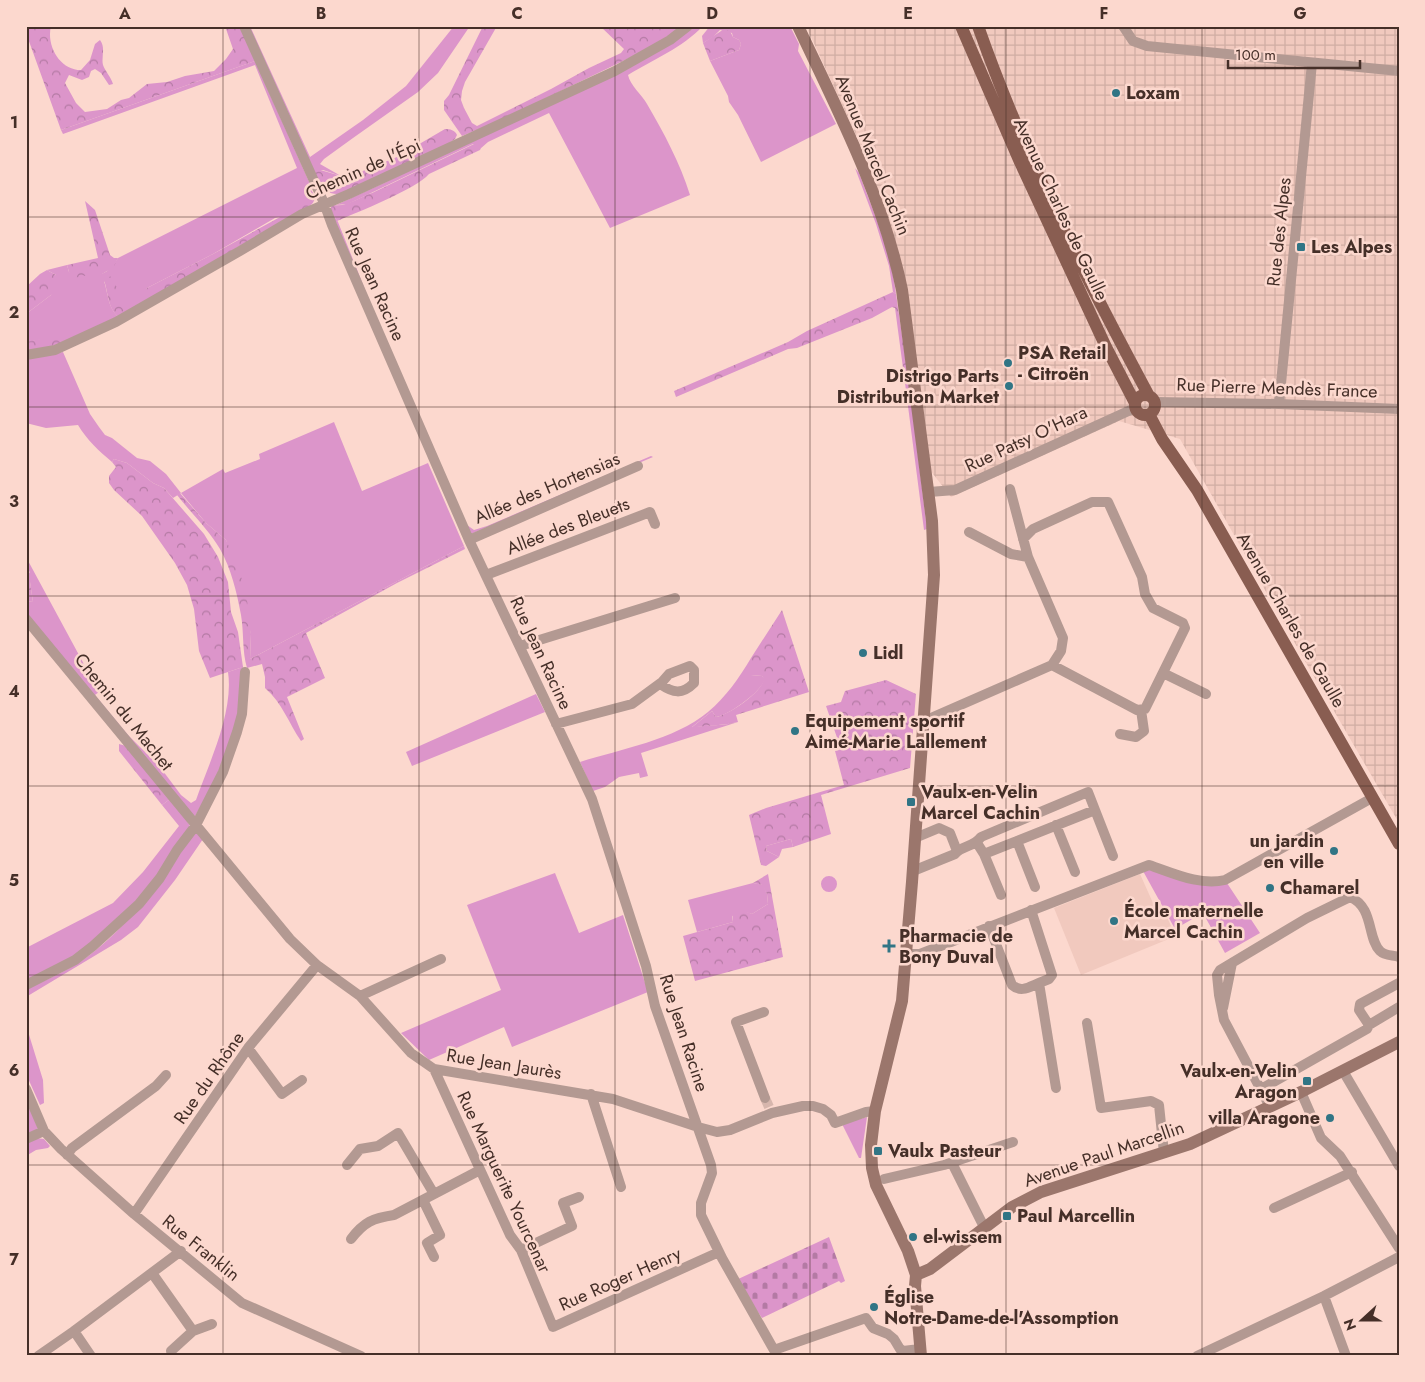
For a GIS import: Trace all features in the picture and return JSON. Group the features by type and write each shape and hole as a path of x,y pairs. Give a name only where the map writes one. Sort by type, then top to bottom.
{"main road":[{"name":"Avenue Charles de Gaulle","path":"961,26 1020,162 1135,406"},
{"name":"Avenue Charles de Gaulle","path":"977,26 1013,117 1056,217 1151,398"},
{"path":"1143,394 1151,398 1154,412 1150,416 1143,416 1138,413 1135,406 1137,398 1143,394"},
{"name":"Avenue Charles de Gaulle","path":"1150,416 1162,439 1197,490 1399,844"}],"street":[{"name":"Rue Jean Racine","path":"244,26 324,203 332,226 469,540 592,799 646,966 656,1006 698,1128"},
{"name":"Chemin de l'Épi","path":"26,355 55,350 116,322 302,214 615,71 670,40 688,26"},
{"name":"Avenue Marcel Cachin","path":"798,26 868,180 894,254 902,290 932,521 934,575 907,954 902,1001 875,1111 871,1144 872,1168 876,1185 908,1252 916,1275 915,1286 921,1353"},
{"path":"1122,26 1134,41 1147,46 1399,70"},
{"name":"Rue des Alpes","path":"1279,404 1312,63"},
{"name":"Rue Pierre Mendès France","path":"1151,398 1399,409"},
{"name":"Rue Patsy O'Hara","path":"929,492 955,490 1135,406"},
{"name":"Allée des Hortensias","path":"469,540 638,466"},
{"path":"924,721 1052,665 1062,651 1063,638 1028,556 1010,489"},
{"path":"1024,539 1033,529 1092,502 1108,502 1142,577 1145,594 1153,608 1183,623 1184,628 1145,709 1137,710 1052,665"},
{"name":"Allée des Bleuets","path":"486,575 650,512 655,524"},
{"path":"969,532 1012,554 1028,556"},
{"path":"520,646 675,598"},
{"name":"Chemin du Machet","path":"26,619 196,825"},
{"path":"26,985 75,960 93,946 139,904 160,878 196,825 223,772 242,714 244,672"},
{"path":"1163,673 1206,694"},
{"path":"556,724 632,704 660,684"},
{"path":"1120,734 1136,737 1144,731 1141,710"},
{"path":"913,870 955,854 957,851 976,843 980,837 1088,792 1113,856"},
{"path":"907,954 920,954 1149,865 1190,879 1213,882 1225,880 1372,798"},
{"path":"984,854 1094,810"},
{"name":"Rue Jean Jaurès","path":"196,825 290,939 317,965 360,996 411,1053 434,1069 613,1099 698,1128 717,1132 724,1131 769,1106 813,1106 823,1109 831,1115 835,1123 866,1112 875,1111"},
{"path":"1056,825 1075,872"},
{"path":"915,838 939,828 950,833 957,851"},
{"path":"1017,841 1035,887"},
{"path":"976,843 984,854 1001,895"},
{"path":"1270,1107 1224,1020 1217,975 1219,968 1232,963 1307,918 1350,897 1359,901 1363,908 1380,951 1387,955 1399,957"},
{"path":"989,926 1012,985 1016,989 1022,990 1052,976 1031,910"},
{"path":"360,996 441,960"},
{"path":"1222,1011 1232,963"},
{"name":"Rue du Rhône","path":"134,1214 248,1048 317,965"},
{"path":"1039,983 1056,1088"},
{"path":"1369,1025 1359,1010 1360,1004 1399,983"},
{"path":"1261,1088 1367,1029 1369,1025 1399,1007"},
{"path":"764,1012 736,1022 769,1106"},
{"path":"1087,1023 1101,1108 1151,1101 1159,1105 1164,1153"},
{"name":"Avenue Paul Marcellin","path":"916,1275 930,1269 1012,1206 1041,1192 1190,1144 1301,1092 1398,1042"},
{"path":"248,1048 282,1094 302,1080"},
{"name":"Rue Marguerite Yourcenar","path":"434,1069 510,1235 521,1250 544,1308"},
{"path":"1343,1071 1398,1162"},
{"path":"67,1155 72,1148 156,1086 166,1075"},
{"path":"26,1089 44,1132 26,1140"},
{"path":"1301,1092 1320,1138 1340,1156 1352,1172 1399,1248"},
{"path":"590,1094 621,1187"},
{"path":"698,1128 712,1173 701,1203 702,1214 719,1252 774,1350 866,1318 873,1328 888,1334 894,1339 903,1351 921,1353"},
{"name":"Rue Franklin","path":"44,1132 67,1155 134,1214 242,1302 361,1356"},
{"path":"347,1165 360,1149 378,1146 398,1133 434,1194"},
{"path":"884,1179 952,1162 1013,1142"},
{"path":"952,1162 984,1227"},
{"path":"352,1239 360,1227 369,1221 394,1215 480,1170"},
{"path":"1274,1208 1352,1172"},
{"path":"521,1250 572,1226 563,1204 579,1197"},
{"path":"423,1200 440,1235 428,1243 434,1257"},
{"path":"38,1356 181,1251"},
{"name":"Rue Roger Henry","path":"544,1308 553,1327 719,1252"},
{"path":"1197,1356 1399,1258"},
{"path":"152,1273 193,1330"},
{"path":"1324,1296 1346,1356"},
{"path":"172,1351 193,1330 212,1324"},
{"path":"74,1331 91,1356"}],"shaded area":[{"path":"806,26 1399,26 1399,823 1180,439 1119,421 951,497 930,470 895,239 868,161"},
{"name":"École maternelle Marcel Cachin","path":"1140,874 1153,903 1159,901 1176,936 1081,975 1054,908"}],"green space":[{"path":"26,26 51,26 51,41 56,56 73,69 81,70 90,60 95,44 100,40 103,46 103,65 113,84 109,85 101,73 95,69 91,71 89,77 82,80 69,75 65,83 76,103 85,112 107,109 121,100 129,98 147,84 167,82 185,76 214,71 233,49 225,26 240,26 255,61 61,130 26,33"},
{"path":"246,26 250,26 310,157 363,120 406,86 454,26 470,26 438,73 418,92 324,159 320,164 341,176 323,170 313,171"},
{"path":"483,26 497,26 465,82 461,100 472,123 477,126 621,53 624,49 600,26 657,26 660,29 665,26 683,26 652,47 501,120 462,136 444,110 444,101 449,95"},
{"path":"695,26 703,26 677,47 628,75 665,137 690,195 610,228 549,113 488,142 480,149 473,144 348,204 336,205 384,183"},
{"path":"710,26 790,26 799,44 798,51 836,124 761,162 738,115 729,102 728,96 710,61 739,50 741,44 739,40 733,37 732,33 720,30 703,43 702,36"},
{"path":"724,29 730,31 733,37 739,40 741,44 739,50 710,61 703,43"},
{"path":"255,61 311,186 311,190 306,192 295,213 281,222 280,217 275,218 213,254 147,288 137,306 129,311 104,281 110,305 119,317 70,339 44,339 26,342 26,314 51,295 56,275 47,270 67,265 69,272 91,276 103,273 118,258 297,168 255,65 63,134 61,130"},
{"path":"445,129 452,130 457,135 455,139 443,147 340,194 329,193 322,188 313,171 317,169 341,176 353,175 397,157"},
{"path":"474,144 480,144 480,150 429,174 400,193 337,221 331,215 331,207 334,205 344,205 372,193"},
{"path":"855,168 859,173 881,233 894,278 896,294 893,292 889,266 876,224"},
{"path":"311,190 315,199 311,205 295,213 299,199"},
{"path":"85,201 95,210 110,255 118,258 112,270 94,279 85,276 76,278 69,272 67,265 98,258"},
{"path":"331,215 338,222 370,302 467,525 474,530 487,526 651,456 653,457 471,534 455,503"},
{"path":"280,217 283,219 281,222 137,306 142,293 147,288"},
{"path":"47,270 58,277 61,284 51,295 26,314 26,287"},
{"path":"111,276 129,311 119,317 110,305 104,280"},
{"path":"893,292 896,294 909,383 905,383 895,308 892,307 872,318 797,348 788,349 676,397 674,391 788,342 807,331"},
{"path":"63,334 70,339 51,347 26,351 26,342"},
{"path":"63,352 90,414 105,435 112,438 137,458 150,461 166,474 181,493 173,498 164,488 153,483 127,463 114,459 112,462 85,436 78,425 46,428 26,423 26,358"},
{"path":"905,383 909,383 927,529 924,530"},
{"path":"334,422 362,491 428,463 464,546 250,659 251,634 226,540 206,523 181,493 223,469 225,473 260,459 259,454"},
{"path":"114,459 127,463 153,483 164,488 204,534 218,557 228,582 231,612 238,632 243,667 210,678 199,651 194,609 187,585 175,563 142,516 109,483 109,476 116,467 112,462"},
{"path":"180,493 206,523 226,540 237,565 246,591 251,634 250,659 464,546 465,549 397,583 306,633 325,678 287,697 304,739 301,741 281,707 265,688 262,664 247,668 244,655 241,615 227,564 211,535 177,495"},
{"path":"26,557 99,692 95,695 128,735 154,759 181,795 191,803 196,800 224,720 229,687 228,672 243,667 242,701 221,771 194,818 26,615 26,601 33,602 30,572 26,569"},
{"path":"26,569 32,575 30,582 33,602 26,601"},
{"path":"782,610 809,692 736,715 738,722 691,728 712,711 716,717 729,712 744,702 762,684 764,679 762,676 751,675 751,658"},
{"path":"751,658 751,675 762,676 765,679 757,690 729,712 716,717 712,711 692,727 738,722 641,753 648,776 640,778 639,773 619,777 605,787 593,791 580,762 647,743 694,722 721,700"},
{"path":"886,680 916,694 910,768 821,795 831,834 793,847 791,839 766,846 767,851 779,857 766,866 761,865 749,815 766,808 844,785 835,751 841,749 826,706 841,702 845,691"},
{"path":"536,694 545,712 412,766 406,752"},
{"path":"119,744 126,746 170,799 162,805 119,751"},
{"path":"170,799 190,826 144,895 92,943 69,959 26,982 26,948 113,903 143,872 179,826 162,805"},
{"path":"197,831 203,839 175,880 138,927 121,940 26,997 26,989 80,962 110,938 136,911 191,835"},
{"path":"791,839 793,847 782,849 779,857 767,851 766,846"},
{"path":"1149,865 1190,879 1225,880 1260,933 1225,953 1203,913 1175,929 1143,871"},
{"path":"555,873 579,933 623,915 648,992 512,1047 504,1027 429,1060 401,1033 501,990 467,905"},
{"path":"768,874 783,957 695,981 683,936 733,922 732,911 737,908 752,914 768,904 767,894 762,885 753,883"},
{"path":"826,876 832,876 837,881 835,890 826,892 821,887 821,881"},
{"path":"753,883 763,885 767,894 768,904 752,914 745,912 732,916 733,922 697,932 688,900"},
{"path":"26,1025 43,1080 44,1103 40,1105 26,1074"},
{"path":"26,1098 38,1129 26,1137"},
{"path":"867,1117 861,1158 859,1158 842,1124"},
{"path":"37,1138 44,1139 50,1146 36,1150 26,1156 26,1142"},
{"path":"829,1237 845,1281 841,1283 839,1281 762,1318 736,1280"}],"tunnel":[{"path":"765,1098 769,1107"}],"place":[{"name":"Loxam","path":"1116,93"},
{"name":"Les Alpes","path":"1301,247"},
{"name":"PSA Retail - Citroën","path":"1008,363"},
{"name":"Distrigo Parts Distribution Market","path":"1009,386"},
{"name":"Lidl","path":"863,653"},
{"name":"Equipement sportif Aimé-Marie Lallement","path":"795,731"},
{"name":"Vaulx-en-Velin Marcel Cachin","path":"911,802"},
{"name":"un jardin en ville","path":"1334,851"},
{"name":"Chamarel","path":"1270,888"},
{"name":"École maternelle Marcel Cachin","path":"1114,921"},
{"name":"Pharmacie de Bony Duval","path":"889,946"},
{"name":"Vaulx-en-Velin Aragon","path":"1307,1081"},
{"name":"villa Aragone","path":"1330,1118"},
{"name":"Vaulx Pasteur","path":"878,1151"},
{"name":"Paul Marcellin","path":"1007,1216"},
{"name":"el-wissem","path":"913,1237"},
{"name":"Église Notre-Dame-de-l'Assomption","path":"874,1307"}]}
